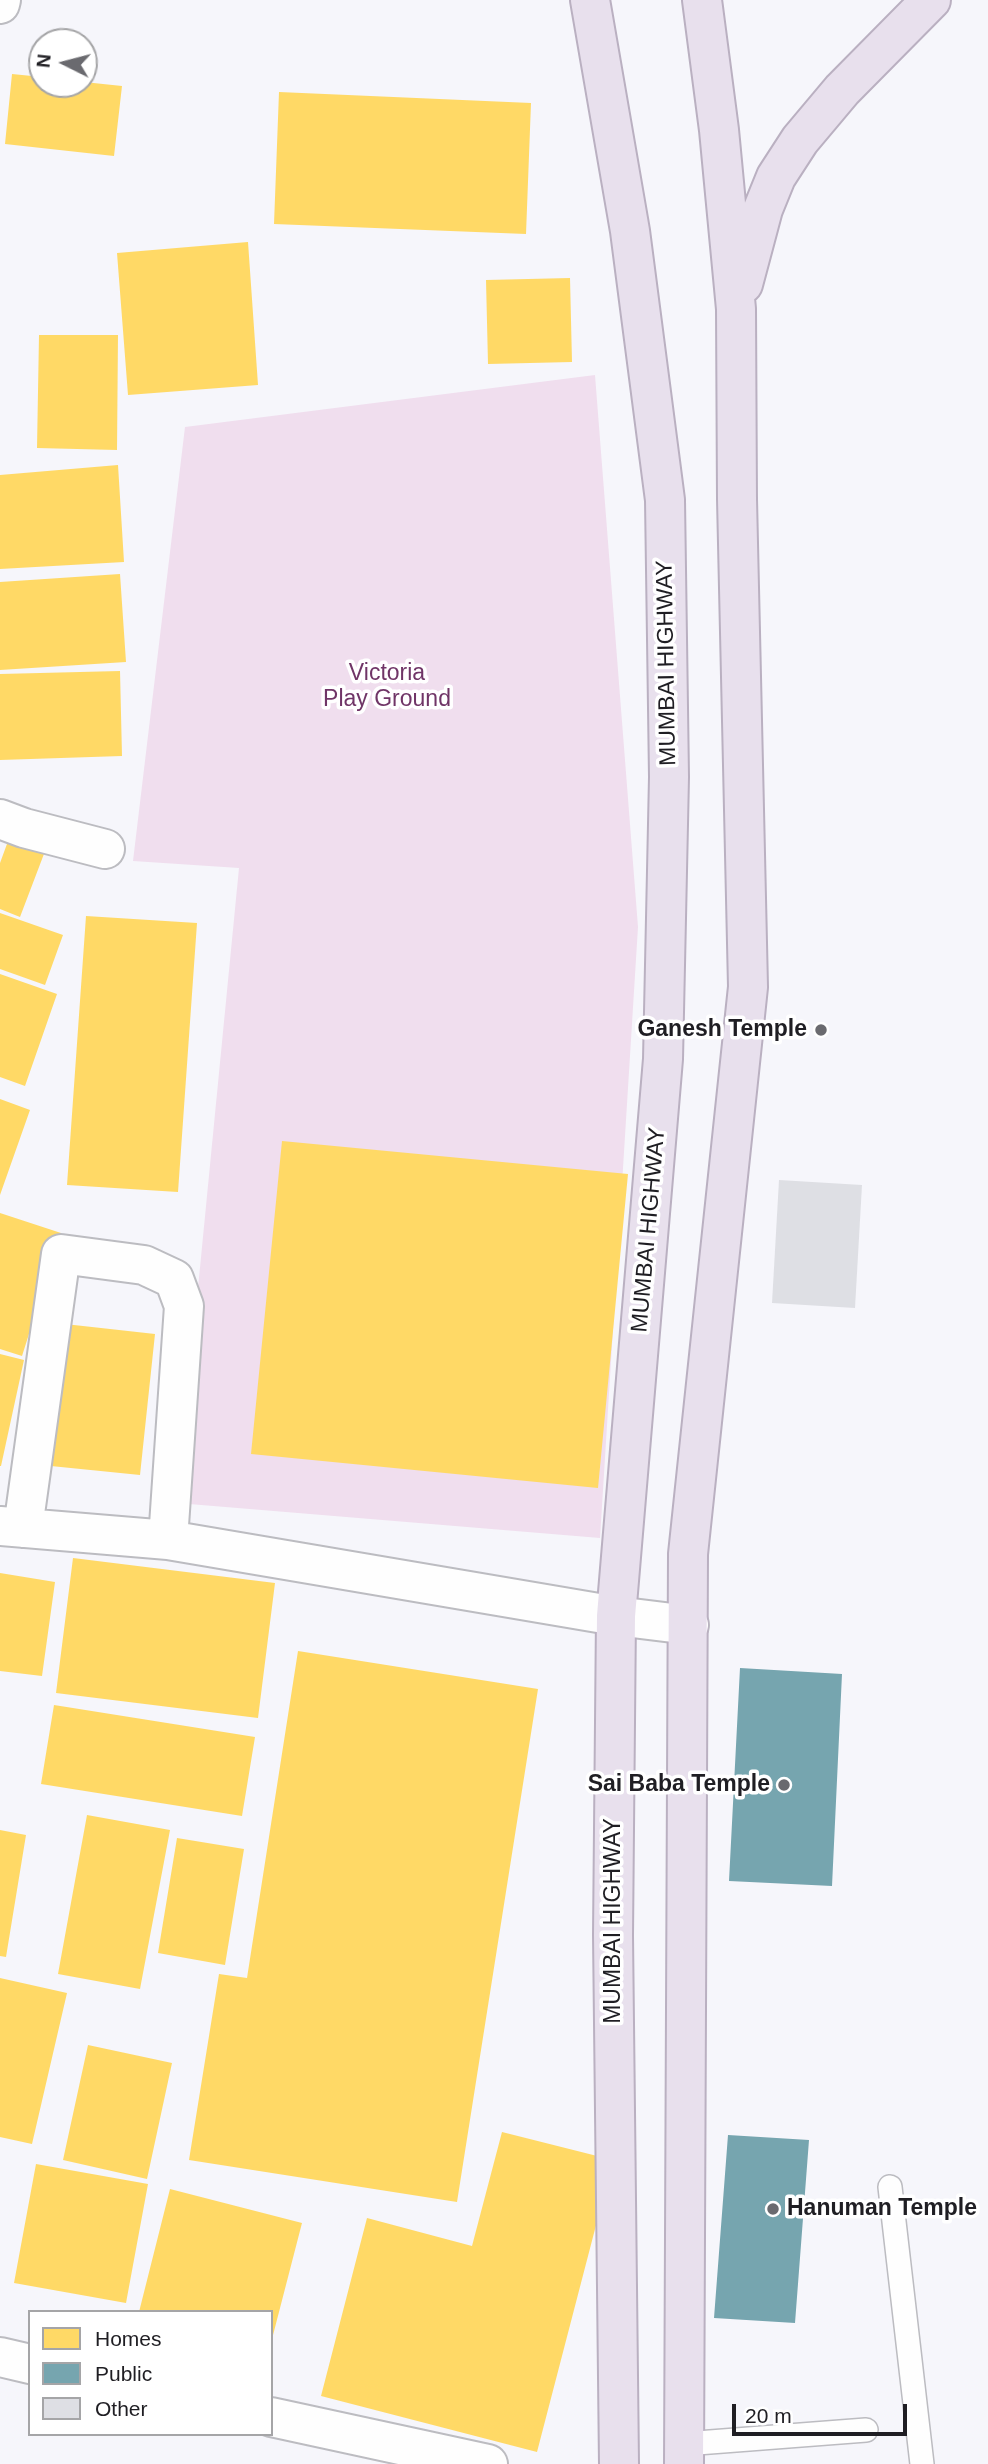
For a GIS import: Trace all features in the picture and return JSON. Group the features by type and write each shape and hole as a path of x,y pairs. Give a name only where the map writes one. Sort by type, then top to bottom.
{"highway":[{"name":"MUMBAI HIGHWAY","path":"590,0 630,231 665,500 669,777 663,1059 616,1616 613,1935 619,2464"},
{"path":"684,2454 688,1554 748,987 737,499 736,309 719,130 702,0"},
{"path":"736,309 762,209 776,177 800,140 842,90 931,0"}],"street":[{"path":"0,819 105,849"},
{"path":"168,1540 184,1306 174,1279 144,1265 61,1254 12,1527 168,1540 616,1616 689,1625"},
{"path":"0,2357 28,2364"},
{"path":"273,2417 488,2464"}],"lane":[{"path":"890,2187 922,2464"},
{"path":"684,2454 866,2430"}],"green space":[{"name":"Victoria Play Ground","path":"595,375 638,927 600,1538 177,1503 239,868 133,861 185,427"}],"building: Homes":[{"path":"12,74 28,76 28,98 98,98 98,83 122,86 114,156 5,144"},
{"path":"279,92 531,103 526,234 274,224"},
{"path":"248,242 258,385 128,395 117,253"},
{"path":"570,278 572,362 488,364 486,280"},
{"path":"39,335 118,335 117,450 37,448"},
{"path":"118,465 124,562 0,569 0,475"},
{"path":"120,574 126,662 0,670 0,582"},
{"path":"120,671 122,756 0,760 0,674"},
{"path":"11,833 47,846 20,917 0,909 0,863"},
{"path":"0,913 63,935 45,985 0,969"},
{"path":"86,916 197,923 178,1192 67,1185"},
{"path":"0,974 57,994 25,1086 0,1077"},
{"path":"0,1099 30,1110 0,1195"},
{"path":"282,1141 628,1174 598,1488 251,1454"},
{"path":"0,1213 61,1233 22,1356 0,1349"},
{"path":"56,1323 155,1334 140,1475 41,1465"},
{"path":"0,1354 24,1360 1,1466 0,1466"},
{"path":"73,1558 275,1583 258,1718 56,1693"},
{"path":"0,1573 55,1582 42,1676 0,1671"},
{"path":"298,1651 538,1689 457,2202 189,2160 219,1974 247,1978"},
{"path":"54,1705 255,1737 242,1816 41,1784"},
{"path":"87,1815 170,1830 140,1989 58,1974"},
{"path":"0,1830 26,1835 6,1957 0,1956"},
{"path":"177,1838 244,1849 225,1965 158,1953"},
{"path":"0,1978 67,1993 32,2144 0,2137"},
{"path":"88,2045 172,2063 147,2179 63,2160"},
{"path":"502,2132 613,2160 537,2452 321,2396 367,2218 472,2246"},
{"path":"36,2164 148,2184 126,2303 14,2283"},
{"path":"170,2189 302,2223 273,2335 273,2310 140,2310"}],"building: Public":[{"path":"740,1668 842,1674 832,1886 729,1881"},
{"path":"728,2135 809,2140 795,2323 714,2318"}],"building: Other":[{"path":"779,1180 862,1185 855,1308 772,1303"}],"place":[{"name":"Ganesh Temple","path":"821,1030"},
{"name":"Sai Baba Temple","path":"784,1785"},
{"name":"Hanuman Temple","path":"773,2209"}]}
